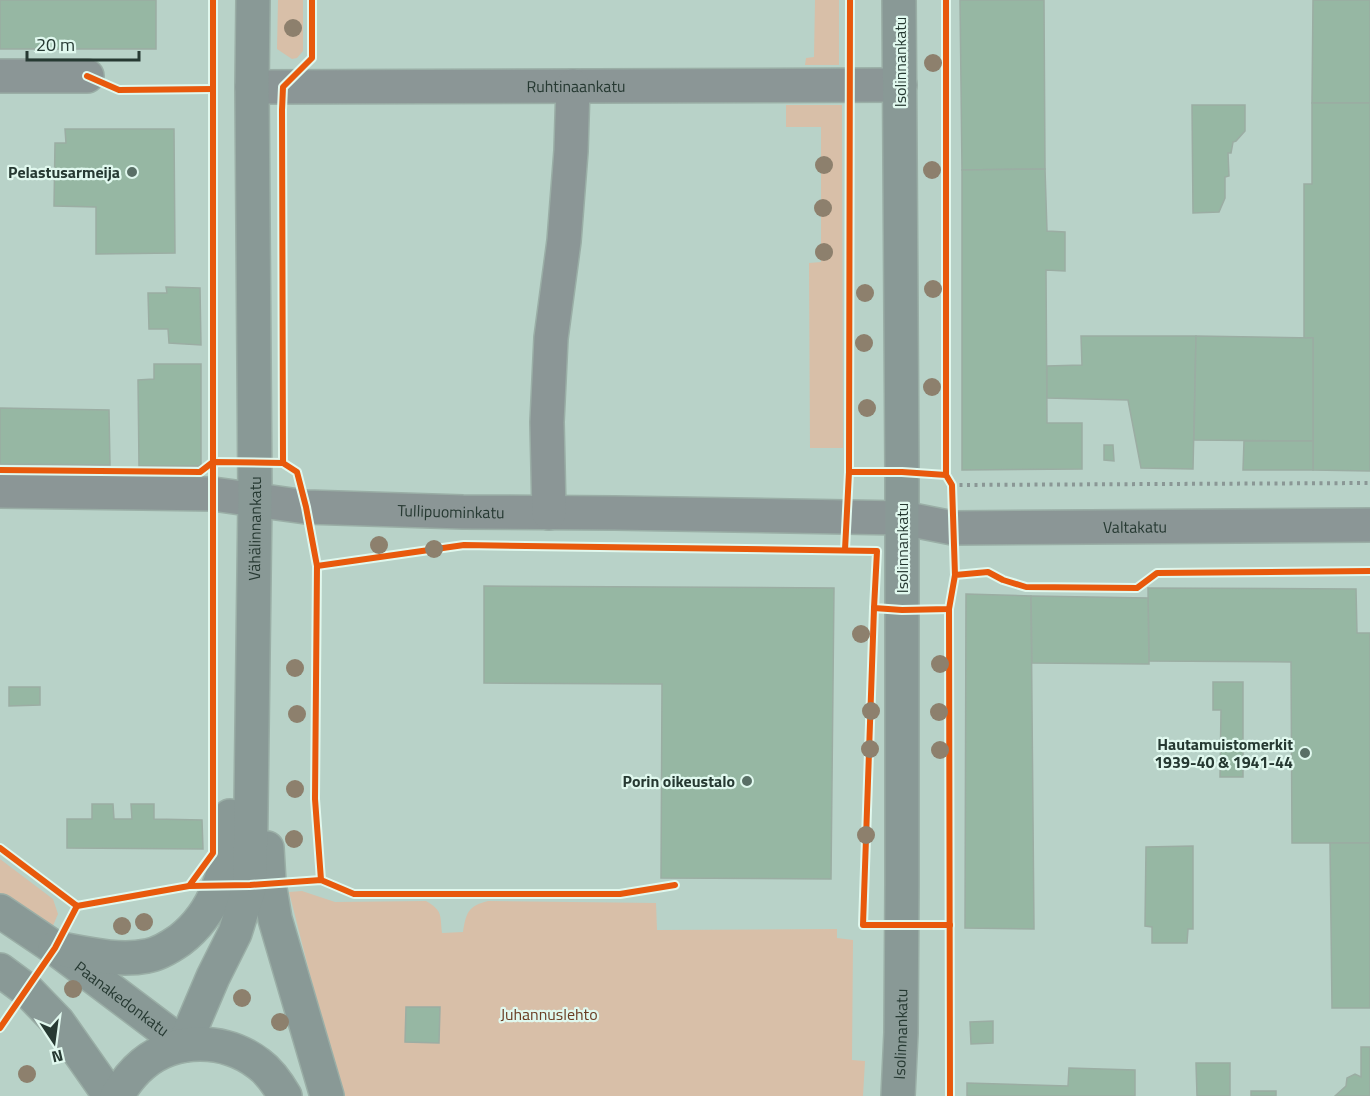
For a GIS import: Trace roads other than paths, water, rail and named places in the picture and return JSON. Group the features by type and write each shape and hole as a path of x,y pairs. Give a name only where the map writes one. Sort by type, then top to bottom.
{"main road":[{"name":"Vähälinnankatu","path":"184,1045 235,933 250,885 255,499 253,0"},
{"name":"Isolinnankatu","path":"898,1096 901,1033 902,518 899,0"},
{"path":"55,948 106,957 148,956 168,948 189,933 206,913 227,860 231,770 253,719"},
{"path":"253,719 269,770 267,843 269,883 275,919 327,1096"},
{"name":"Paanakedonkatu","path":"0,910 55,948 184,1045"},
{"path":"0,970 27,990 58,1022 110,1096"},
{"path":"117,1096 127,1079 143,1064 160,1053 184,1045 213,1044 237,1051 260,1064 275,1080 285,1096"}],"street":[{"path":"0,76 87,76"},
{"name":"Ruhtinaankatu","path":"252,87 900,85"},
{"path":"549,513 547,422 551,338 564,241 572,151 573,86"},
{"name":"Tullipuominkatu","path":"0,490 213,494 306,507 463,512 902,518"},
{"name":"Valtakatu","path":"902,518 953,528 1370,525"}],"place":[{"name":"Pelastusarmeija","path":"132,172"},
{"name":"Hautamuistomerkit 1939-40 & 1941-44","path":"1305,753"},
{"name":"Porin oikeustalo","path":"747,781"}],"park label":[{"name":"Juhannuslehto","path":"549,1014"}]}
